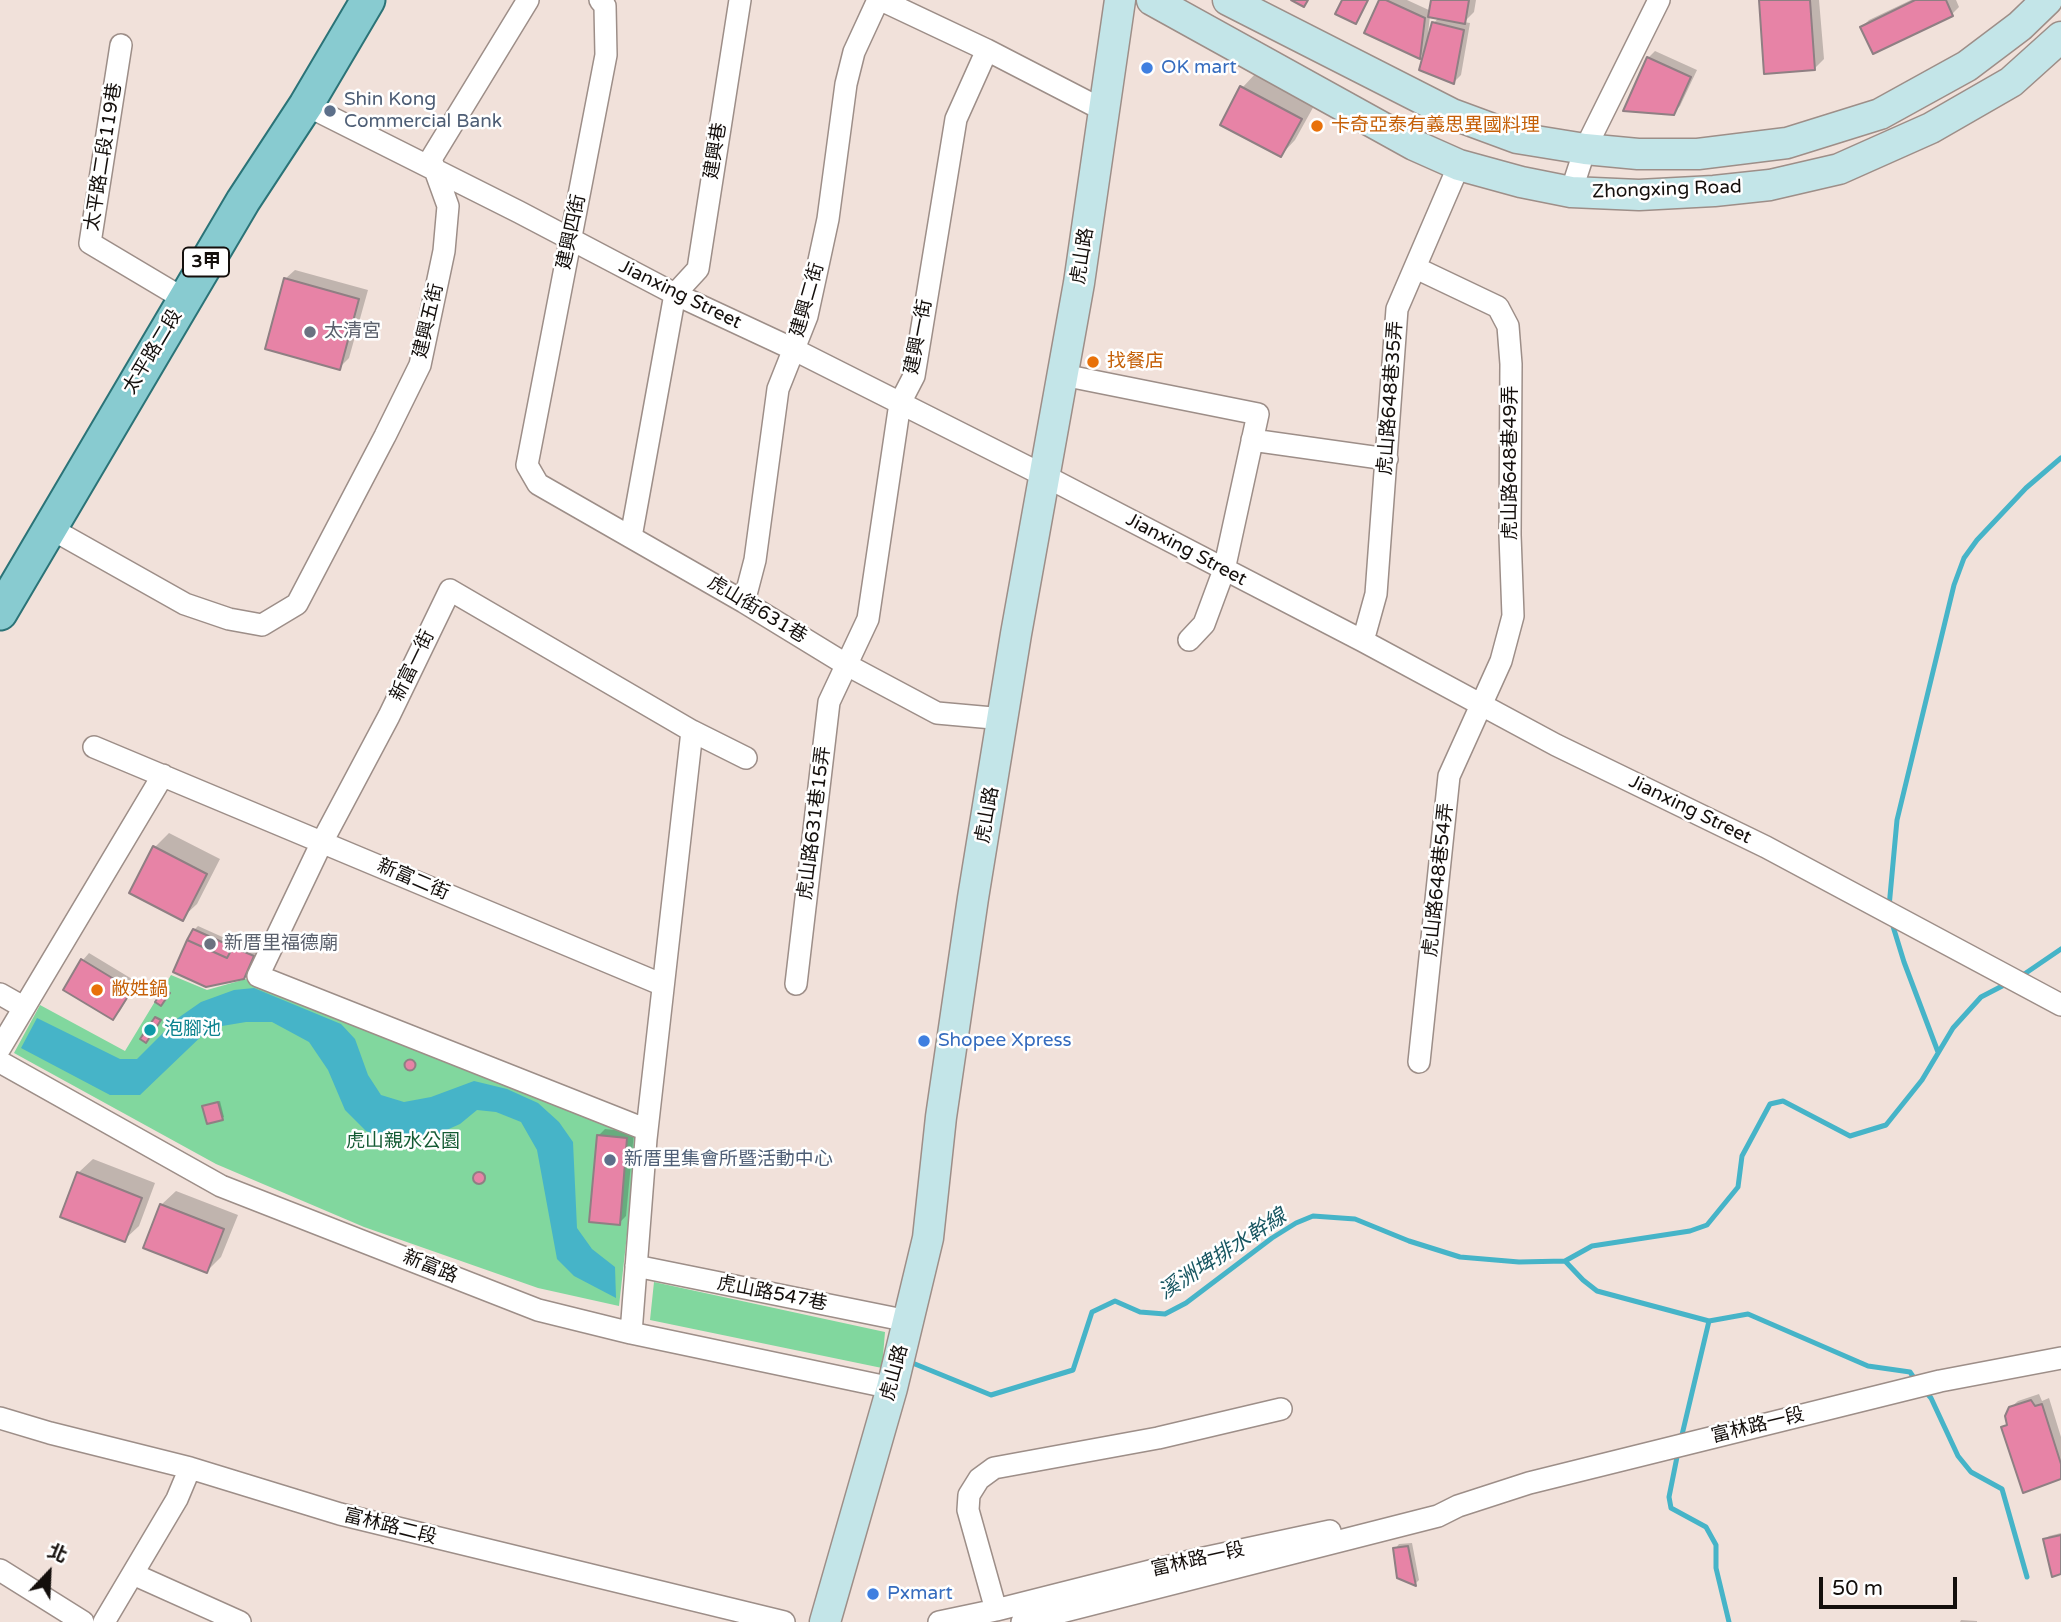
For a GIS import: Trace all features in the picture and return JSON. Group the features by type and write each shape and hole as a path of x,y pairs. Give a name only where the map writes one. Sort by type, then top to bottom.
{"main road":[{"name":"太平路二段","path":"50,528 243,201 306,105 368,0"},
{"name":"3甲","path":"0,613 50,528"}],"street":[{"path":"435,169 431,159 528,0"},
{"name":"建興四街","path":"527,465 606,55 605,6 600,0"},
{"name":"建興巷","path":"676,294 698,269 740,0"},
{"path":"879,0 987,50 1105,111"},
{"name":"建興二街","path":"744,601 755,559 778,389 807,316 828,219 846,83 851,62 879,0"},
{"name":"虎山路","path":"825,1622 892,1388 928,1238 973,898 1063,375 1120,0"},
{"name":"Zhongxing Road","path":"1152,0 1414,145 1459,165 1571,192 1639,195 1770,186 1839,169 1931,128 2011,82 2061,37"},
{"name":"Zhongxing Road","path":"1228,0 1452,114 1517,138 1638,154 1698,154 1787,143 1880,114 1966,66 2020,26 2047,0"},
{"path":"1571,192 1585,149 1659,0"},
{"name":"太平路二段119巷","path":"121,45 90,243 184,299"},
{"name":"建興一街","path":"848,665 868,619 900,403 914,376 956,119 987,50"},
{"name":"Jianxing Street","path":"306,105 676,294 793,349 1045,475 1363,640 1482,706 1897,916 2061,1005"},
{"name":"虎山路648巷35弄","path":"1363,640 1376,594 1397,309 1459,165"},
{"name":"建興五街","path":"50,528 185,604 229,619 262,625 297,604 420,365 444,251 448,206 435,169"},
{"name":"虎山路648巷49弄","path":"1416,268 1498,307 1508,326 1511,364 1510,535 1513,616 1501,661 1482,706"},
{"path":"631,537 676,294"},
{"path":"1063,375 1258,414 1224,570 1204,624 1189,640"},
{"path":"1252,440 1387,459"},
{"name":"虎山街631巷","path":"527,465 538,484 744,601 848,665 937,713 1004,719"},
{"name":"新富一街","path":"647,1130 258,976 322,842 389,716 450,590 692,732"},
{"name":"虎山路631巷15弄","path":"796,984 829,702 848,665"},
{"name":"虎山路648巷54弄","path":"1419,1062 1449,776 1482,706"},
{"path":"631,1333 647,1130 692,732 746,758"},
{"name":"新富二街","path":"94,747 663,985"},
{"path":"0,1048 163,775"},
{"path":"0,994 23,1007"},
{"name":"新富路","path":"0,1062 221,1186 538,1310 631,1333 892,1388"},
{"name":"虎山路547巷","path":"636,1266 908,1321"},
{"name":"富林路一段","path":"1022,1622 1438,1516 1458,1506 1529,1483 1940,1381 2061,1358"},
{"path":"996,1610 968,1510 969,1495 979,1479 994,1468 1158,1438 1281,1409"},
{"name":"富林路二段","path":"0,1418 190,1468 340,1514 784,1622"},
{"path":"104,1622 177,1499 190,1468"},
{"name":"富林路一段","path":"939,1622 1433,1506 1458,1506"},
{"path":"0,1570 83,1622"},
{"path":"134,1574 240,1622"}],"green space":[{"name":"虎山親水公園","path":"171,975 207,990 246,979 638,1136 619,1306 538,1288 364,1227 216,1164 14,1053 40,1005 125,1051"},
{"path":"654,1282 885,1332 882,1368 650,1320"}],"water":[{"path":"254,988 341,1024 355,1039 368,1075 381,1095 404,1102 431,1097 474,1081 507,1089 538,1103 559,1122 573,1142 577,1228 592,1249 615,1267 616,1298 574,1276 557,1259 537,1150 521,1122 496,1112 477,1110 460,1124 431,1137 394,1141 366,1131 345,1110 328,1070 309,1042 272,1022 246,1022 210,1028 140,1095 110,1095 21,1048 37,1018 120,1059 137,1059 178,1018 201,1002 234,990"}],"building":[{"path":"1291,0 1308,0 1304,7"},
{"path":"1342,0 1368,0 1356,24 1335,14"},
{"path":"1379,0 1386,0 1425,18 1420,59 1364,33"},
{"path":"1431,0 1469,0 1465,24 1428,17"},
{"path":"1759,0 1810,0 1815,70 1764,74"},
{"path":"1915,0 1946,0 1953,16 1873,54 1860,27"},
{"path":"1432,22 1464,30 1454,84 1419,70"},
{"path":"1647,57 1691,77 1674,115 1623,111"},
{"path":"1240,86 1302,119 1281,157 1220,125"},
{"name":"太清宮","path":"284,278 359,299 340,370 265,349"},
{"path":"153,846 207,874 183,921 129,893"},
{"name":"新厝里福德廟","path":"193,929 233,947 227,958 187,940"},
{"path":"187,940 227,958 233,947 254,956 244,979 206,987 173,972"},
{"name":"敝姓鍋","path":"81,959 132,990 113,1020 63,990"},
{"path":"164,989 170,993 161,1006 155,1002"},
{"name":"泡腳池","path":"155,1017 161,1020 146,1043 140,1039"},
{"path":"410,1059 416,1065 410,1071 404,1065"},
{"path":"218,1102 223,1120 207,1124 202,1106"},
{"name":"新厝里集會所暨活動中心","path":"597,1135 627,1138 620,1225 589,1222"},
{"path":"77,1172 142,1198 125,1242 60,1217"},
{"path":"474,1173 484,1173 484,1183 474,1183"},
{"path":"160,1204 224,1229 207,1273 143,1248"},
{"path":"2031,1400 2035,1406 2042,1404 2061,1464 2061,1479 2023,1493 2001,1427 2007,1425 2005,1416 2009,1407"},
{"path":"2061,1535 2061,1574 2052,1577 2043,1539"},
{"path":"1408,1546 1416,1586 1397,1578 1393,1548"}],"waterway":[{"path":"1889,907 1897,820 1954,585 1964,558 1977,540 2026,488 2061,458"},
{"path":"1892,923 1938,1052"},
{"name":"溪洲埤排水幹線","path":"2020,977 2061,949"},
{"name":"溪洲埤排水幹線","path":"910,1362 991,1395 1073,1370 1092,1312 1115,1301 1140,1312 1165,1314 1186,1303 1272,1238 1313,1216 1355,1219 1409,1241 1460,1257 1519,1262 1565,1261 1592,1246 1690,1231 1707,1225 1738,1187 1742,1156 1770,1104 1783,1101 1850,1136 1886,1125 1922,1080 1953,1028 1981,997 2008,983"},
{"path":"1565,1261 1597,1291 1709,1321 1748,1314 1868,1366 1910,1372 1916,1381"},
{"path":"1681,1439 1709,1321"},
{"path":"1925,1391 1931,1398 1958,1456 1971,1472 2002,1489 2027,1577"},
{"path":"1678,1452 1669,1497 1671,1508 1706,1527 1716,1545 1716,1568 1729,1622"}],"place":[{"name":"OK mart","path":"1147,68"},
{"name":"Shin Kong Commercial Bank","path":"330,111"},
{"name":"卡奇亞泰有義思異國料理","path":"1317,126"},
{"name":"太清宮","path":"310,332"},
{"name":"找餐店","path":"1093,362"},
{"name":"新厝里福德廟","path":"210,944"},
{"name":"敝姓鍋","path":"97,990"},
{"name":"泡腳池","path":"150,1030"},
{"name":"Shopee Xpress","path":"924,1041"},
{"name":"新厝里集會所暨活動中心","path":"610,1160"},
{"name":"Pxmart","path":"873,1594"}]}
